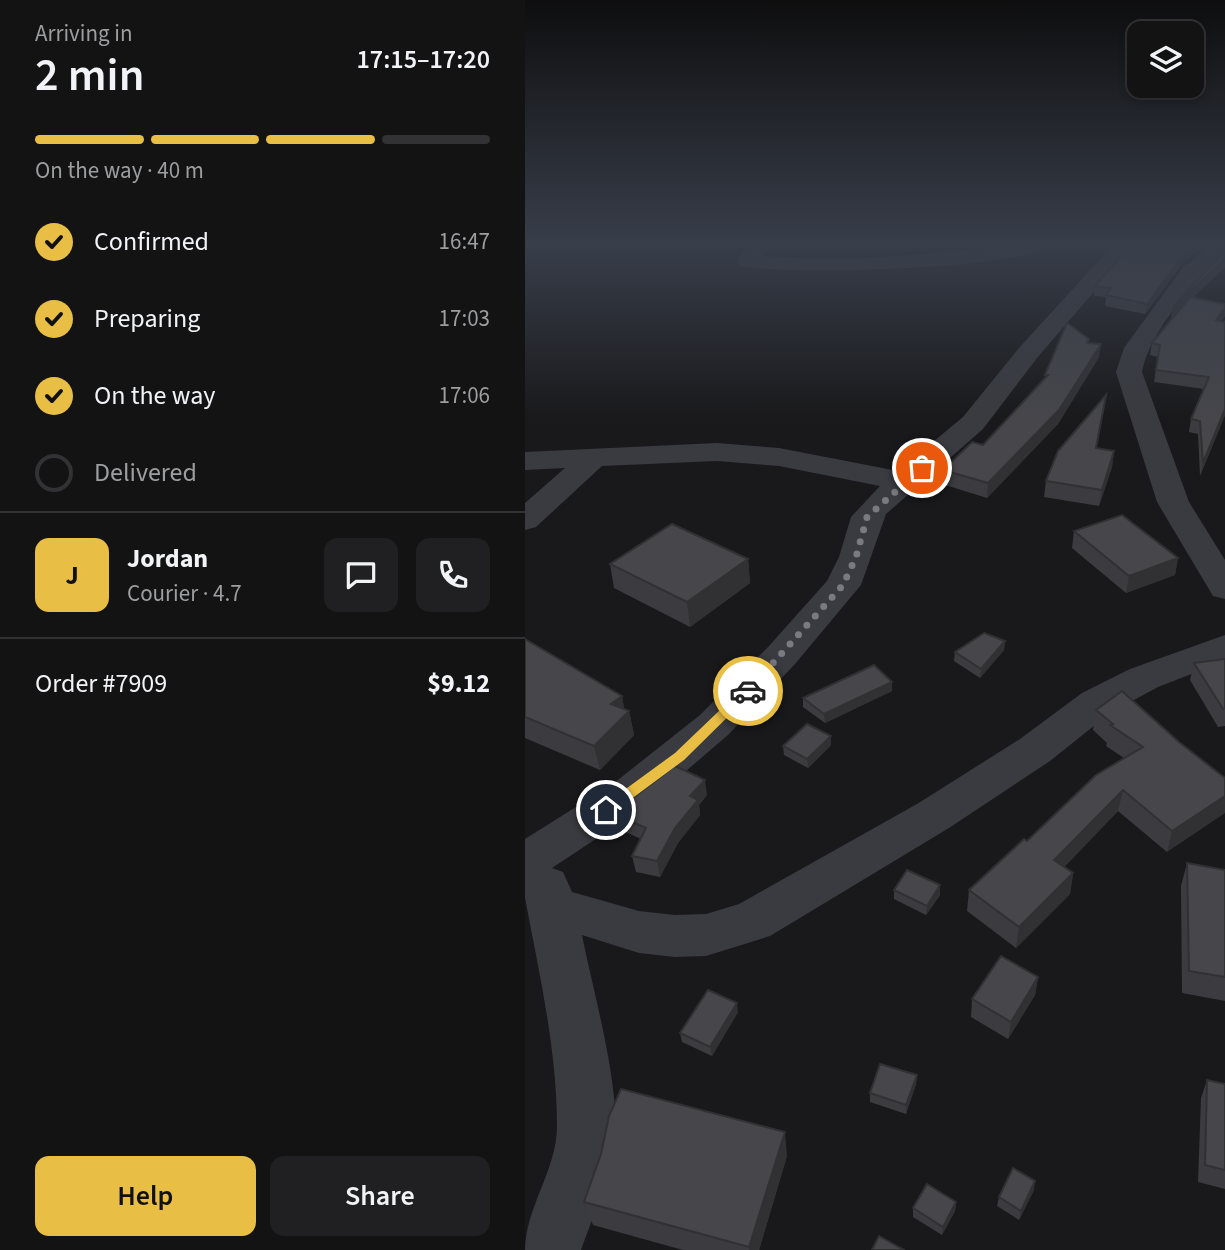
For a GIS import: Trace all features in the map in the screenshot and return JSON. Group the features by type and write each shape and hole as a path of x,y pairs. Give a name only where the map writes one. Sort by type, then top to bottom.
{"street":[{"path":"550,1250 578,1176 586,1130 583,1081 552,906 531,859 629,795 714,725 782,655 843,585 856,557 867,517 973,423 1028,353 1072,303"},
{"path":"1173,303 1133,353 1129,372 1173,502 1225,588"},
{"path":"525,461 717,452 779,457 905,482"},
{"path":"525,520 596,456"},
{"path":"552,906 639,932 675,936 706,935 753,922 933,816 1035,750 1096,703 1144,678 1225,647"}],"building":[{"path":"1185,303 1225,304 1216,320 1225,322 1225,409 1203,463 1200,421 1191,419 1209,377 1156,370 1160,345 1152,343"},
{"path":"1067,323 1089,339 1087,343 1101,344 1059,410 988,483 943,470 972,442 983,445 1048,375 1045,375"},
{"path":"1106,395 1096,448 1114,451 1102,490 1046,481 1058,451"},
{"path":"1122,515 1178,558 1129,576 1074,531"},
{"path":"672,524 748,559 687,602 610,564"},
{"path":"984,633 1005,641 981,669 955,652"},
{"path":"525,639 622,696 611,704 629,711 594,746 525,717"},
{"path":"1225,659 1225,708 1223,709 1194,663"},
{"path":"874,665 892,682 824,714 803,698"},
{"path":"1122,691 1179,742 1225,778 1225,796 1172,831 1123,790 1054,860 1073,873 1019,927 969,890 1024,839 1027,841 1096,775 1143,747 1110,725 1113,724 1096,710"},
{"path":"807,724 831,736 807,759 783,746"},
{"path":"675,766 705,780 690,796 698,800 675,828 657,861 632,856 646,828 613,813"},
{"path":"1187,863 1225,870 1225,977 1189,971"},
{"path":"907,870 940,885 927,906 894,890"},
{"path":"1001,956 1038,977 1011,1022 972,999"},
{"path":"708,990 737,1003 710,1047 680,1033"},
{"path":"880,1064 917,1075 906,1105 870,1093"},
{"path":"1207,1080 1225,1084 1225,1170 1205,1165"},
{"path":"621,1089 785,1132 749,1247 584,1202 601,1154 609,1116"},
{"path":"1013,1168 1035,1181 1021,1211 999,1197"},
{"path":"927,1184 956,1202 943,1227 913,1208"},
{"path":"879,1236 904,1250 872,1250"}],"way so far":[{"path":"748,691 843,585 856,557 867,517 875,507 922,468"}],"route":[{"path":"606,810 680,757 748,691"}]}
